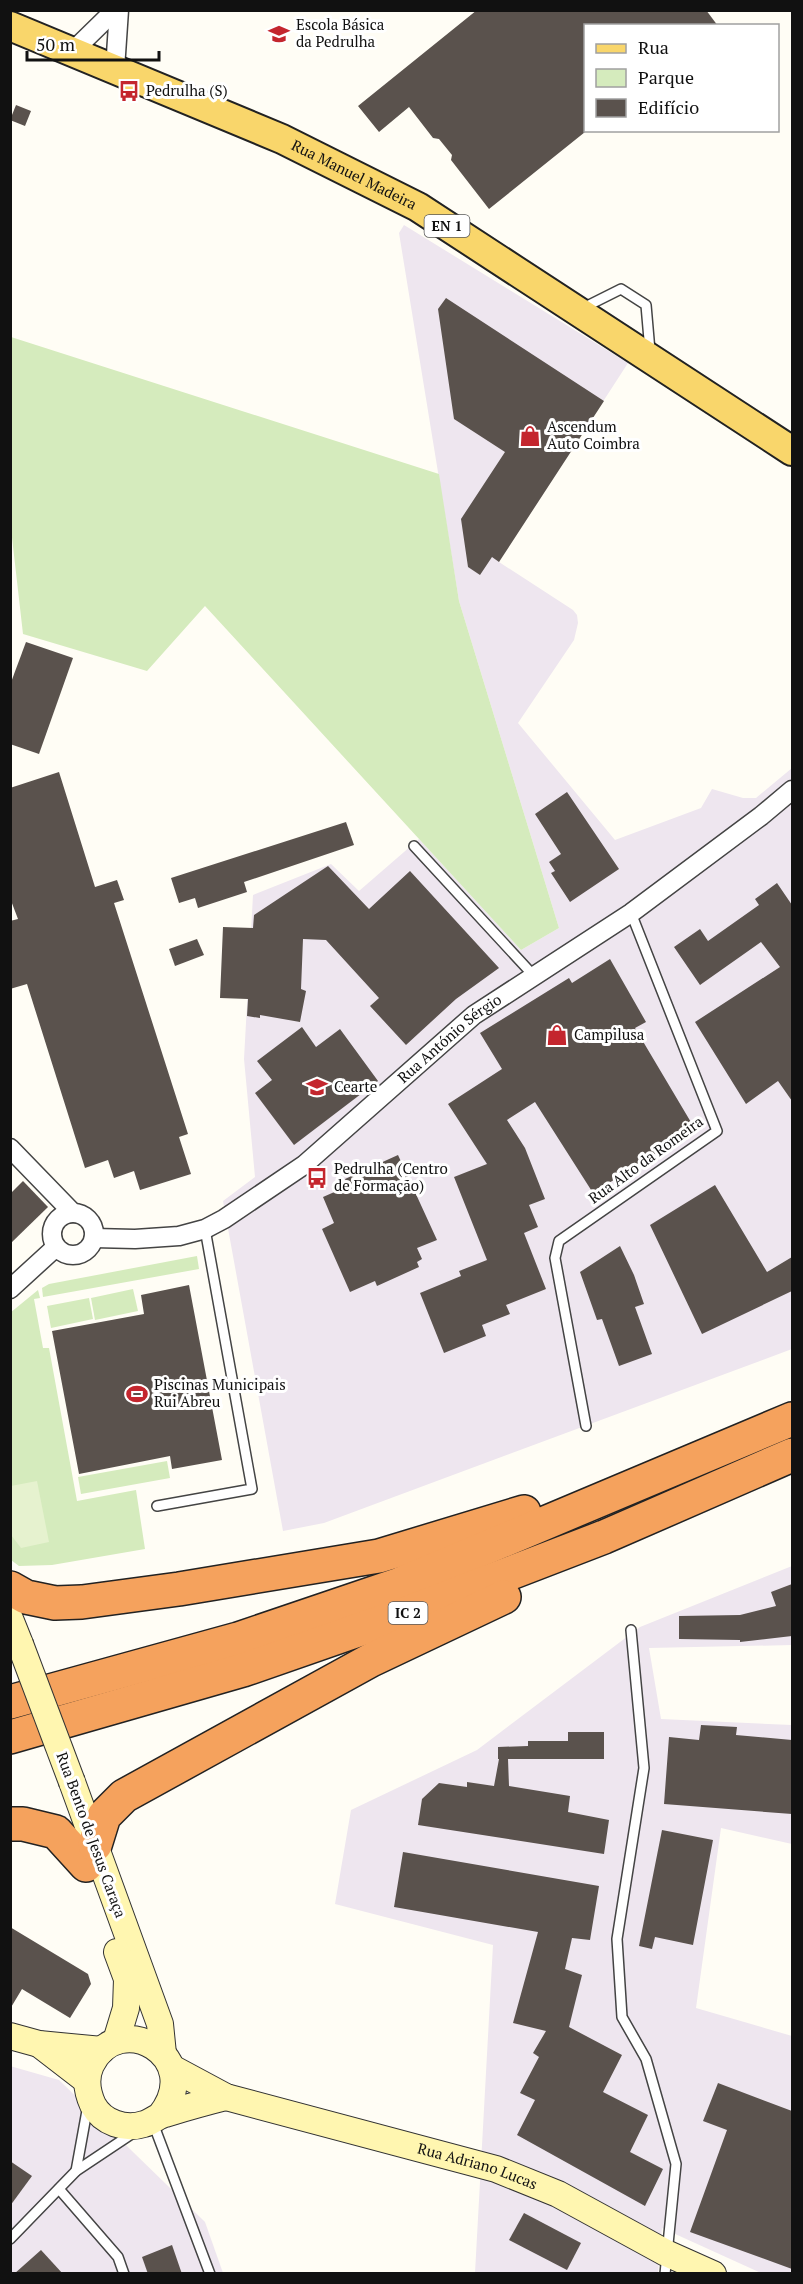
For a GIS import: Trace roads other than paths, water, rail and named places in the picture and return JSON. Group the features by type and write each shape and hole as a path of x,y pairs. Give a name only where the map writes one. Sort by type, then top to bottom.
{"highway":[{"name":"IC 2","path":"10,1702 238,1639 400,1584 792,1419"},
{"name":"IC 2","path":"10,1737 243,1670 407,1613 604,1537 792,1455"},
{"path":"10,1588 26,1597 55,1603 82,1602 179,1589 379,1556 520,1513 617,1493"},
{"path":"10,1824 23,1824 56,1832 90,1855 104,1816 124,1796 371,1660 528,1585 604,1537"}],"main road":[{"name":"Rua Manuel Madeira","path":"10,26 282,139 418,207 792,451"},
{"name":"Rua Bento de Jesus Caraça","path":"10,1619 15,1655 90,1855 160,2024 168,2061"},
{"name":"Rua Bento de Jesus Caraça","path":"90,1855 127,1979 126,2008 109,2046"},
{"name":"Rua Adriano Lucas","path":"10,2036 39,2044 109,2046 129,2039 142,2040 153,2045 168,2061 226,2097 496,2169 558,2194 665,2263 713,2274"},
{"name":"Rua Adriano Lucas","path":"39,2044 88,2089 96,2110 106,2119 118,2125 132,2127 226,2097"},
{"path":"88,2089 89,2069 109,2046"},
{"path":"153,2120 168,2106 173,2094 174,2081 168,2061"}],"street":[{"path":"73,51 117,10"},
{"path":"115,69 117,10"},
{"name":"Rua António Sérgio","path":"94,1238 135,1239 179,1236 205,1229 224,1219 304,1165 474,1015 631,913 761,816 792,790"},
{"path":"10,1148 73,1213"},
{"path":"73,1213 82,1215 90,1220 94,1229 94,1238 90,1247 82,1254 73,1256 56,1247 52,1236 54,1225 62,1216 73,1213"},
{"path":"10,1289 56,1247"}],"lane":[{"path":"576,310 621,289 632,295 646,305 651,359"},
{"path":"414,846 534,975"},
{"name":"Rua Alto da Romeira","path":"585,1426 555,1258 559,1241 717,1131 631,913"},
{"path":"157,1506 252,1489 205,1229"},
{"path":"631,1630 644,1768 617,1939 622,2017 646,2059 676,2164 665,2263"},
{"path":"76,2171 88,2089"},
{"path":"10,2239 76,2171 153,2120 210,2274"},
{"path":"59,2189 118,2257 124,2274"}],"place":[{"name":"Escola Básica da Pedrulha","path":"279,34"},
{"name":"Pedrulha (S)","path":"129,91"},
{"name":"Ascendum Auto Coimbra","path":"530,436"},
{"name":"Campilusa","path":"557,1035"},
{"name":"Cearte","path":"317,1087"},
{"name":"Pedrulha (Centro de Formação)","path":"317,1178"},
{"name":"Piscinas Municipais Rui Abreu","path":"137,1394"}]}
